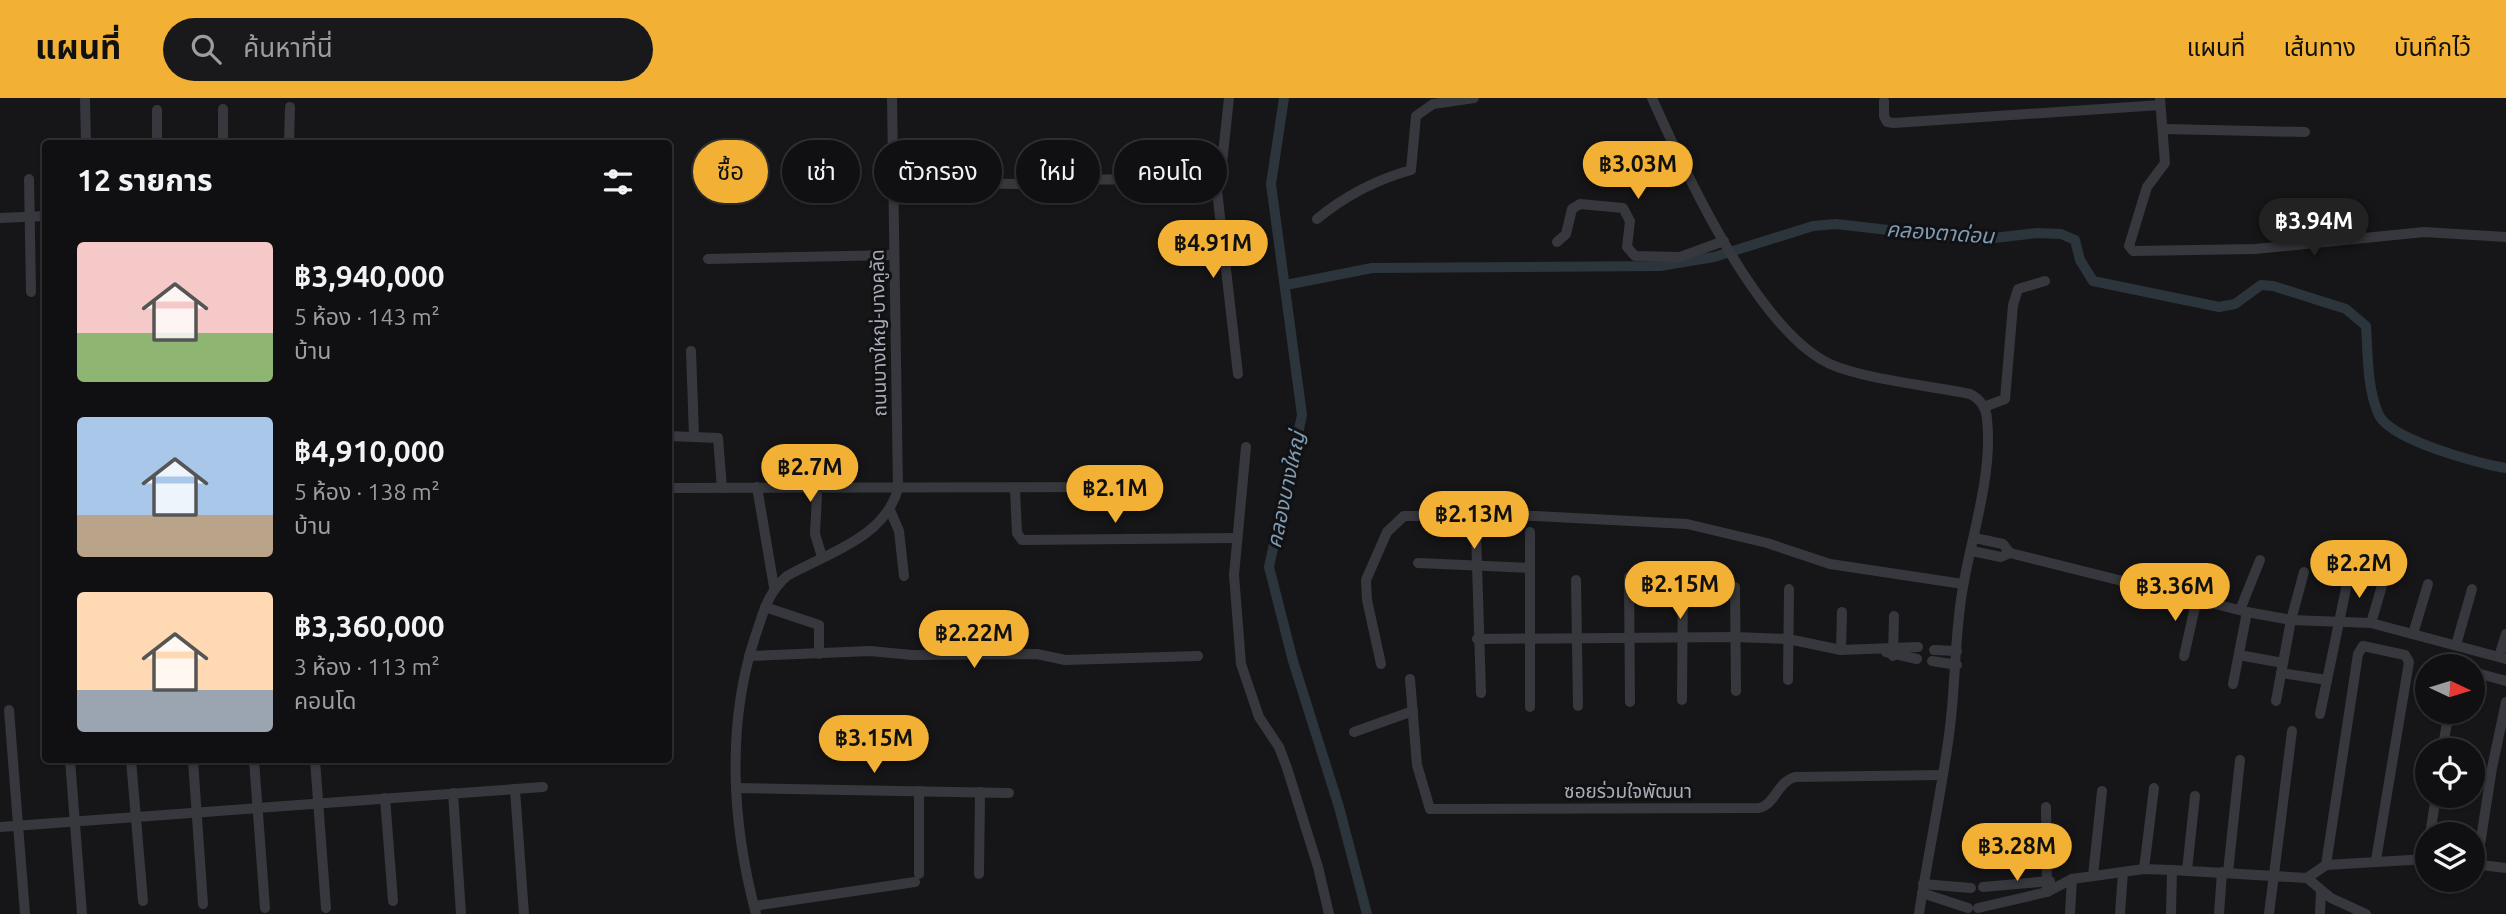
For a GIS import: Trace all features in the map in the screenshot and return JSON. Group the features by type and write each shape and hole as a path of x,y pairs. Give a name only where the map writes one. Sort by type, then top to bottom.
{"street":[{"path":"85,98 86,140"},
{"name":"ถนนบางใหญ่-บางคูลัด","path":"892,98 892,140"},
{"path":"1225,140 1229,98"},
{"path":"1317,219 1343,197 1383,177 1411,170 1416,116 1433,104 1474,98"},
{"path":"1652,98 1683,166 1737,264 1781,323 1804,346 1830,364 1970,394 1984,407 1987,419 1984,480 1975,538 1963,584 1957,665 1943,775 1919,914"},
{"path":"1884,101 1884,116 1894,123 2160,102 2161,121 2165,130 2165,163 2147,187 2142,199 2129,246 2133,251 2255,249 2424,232 2506,237"},
{"path":"289,140 290,107"},
{"path":"223,109 223,140"},
{"path":"157,110 157,140"},
{"path":"2165,130 2305,132"},
{"path":"29,179 31,292"},
{"path":"1002,184 1114,179"},
{"name":"ถนนบางใหญ่-บางคูลัด","path":"774,587 787,576 869,532 891,510 898,489 893,203"},
{"path":"1218,203 1238,374"},
{"path":"1558,242 1566,234 1572,209 1580,204 1623,208 1630,220 1628,247 1635,256 1680,257 1725,244"},
{"path":"0,218 42,216"},
{"path":"708,259 894,256"},
{"path":"1984,407 2005,399 2013,304 2018,289 2045,281"},
{"path":"691,351 694,436"},
{"path":"672,436 718,438 722,488"},
{"path":"1246,447 1236,538 1235,628 1241,664 1259,717 1279,747 1287,768 1318,867 1329,914"},
{"path":"757,487 774,587 749,656 737,715 737,789 742,851 755,910 917,878 919,791"},
{"path":"672,488 1108,487"},
{"path":"1015,489 1017,533 1022,540 1236,538"},
{"path":"817,495 815,534 822,557"},
{"path":"891,510 899,531 904,576"},
{"path":"1381,664 1367,600 1367,580 1387,532 1398,518 1404,516 1536,516 1687,524 1767,543 1830,564 1963,584"},
{"path":"1530,532 1530,707"},
{"path":"1476,533 1477,639 1481,693"},
{"path":"1975,538 2003,544 2010,553"},
{"path":"1972,551 2001,557 2010,553 2244,611 2291,620 2371,623 2502,658 2506,635"},
{"path":"2233,684 2244,611 2260,560"},
{"path":"2371,623 2389,562"},
{"path":"1418,563 1530,568"},
{"path":"2276,701 2291,620 2304,572"},
{"path":"2319,715 2349,574"},
{"path":"1629,577 1630,702"},
{"path":"1682,700 1683,577"},
{"path":"1576,580 1578,706"},
{"path":"2413,634 2428,584"},
{"path":"1735,587 1736,691"},
{"path":"1788,680 1789,589"},
{"path":"2456,645 2472,589"},
{"path":"2184,656 2197,598"},
{"path":"765,607 819,625 819,654"},
{"path":"1841,650 1842,612"},
{"path":"1893,651 1894,616"},
{"path":"1477,639 1735,637 1788,639 1841,650 1917,653"},
{"path":"2326,865 2358,654 2363,646 2405,655 2409,662 2376,860"},
{"path":"749,656 870,651 912,655 1037,654 1065,660 1198,656"},
{"path":"1957,651 1933,655 1957,665"},
{"path":"2239,655 2327,680"},
{"path":"2485,675 2506,681"},
{"name":"ซอยร่วมใจพัฒนา","path":"1410,679 1417,765 1430,809 1759,808 1768,805 1782,782 1795,777 1943,775"},
{"path":"2482,822 2506,702"},
{"path":"9,710 24,914"},
{"path":"1354,732 1413,711"},
{"path":"2269,914 2292,731"},
{"path":"2220,914 2240,760"},
{"path":"70,763 82,914"},
{"path":"131,763 143,901"},
{"path":"193,763 203,904"},
{"path":"254,763 265,908"},
{"path":"315,763 326,908"},
{"path":"0,827 543,787"},
{"path":"2144,869 2154,788"},
{"path":"737,789 1009,793"},
{"path":"515,790 524,914"},
{"path":"2093,876 2102,791"},
{"path":"979,792 979,874"},
{"path":"453,793 461,914"},
{"path":"2187,870 2195,796"},
{"path":"385,798 393,901"},
{"path":"2046,807 2046,886"},
{"path":"2307,878 2326,865 2415,859"},
{"path":"2485,865 2506,868"},
{"path":"1923,889 1973,908 2046,886 2093,876 2144,869 2225,872 2307,878 2321,891 2366,914"},
{"path":"2171,914 2172,870"},
{"path":"2120,914 2123,872"},
{"path":"2069,880 2070,913"},
{"path":"1983,887 2046,886"},
{"path":"1923,889 1971,888"},
{"path":"2319,914 2321,891"}],"waterway":[{"name":"คลองบางใหญ่","path":"1284,98 1271,184 1302,415 1269,567 1293,661 1339,807 1367,914"},
{"name":"คลองตาด่อน","path":"1286,285 1372,268 1660,266 1714,257 1813,226 1836,224 1976,240 2037,233 2061,234 2075,240 2080,260 2093,281 2219,307 2235,304 2261,285 2273,286 2346,309 2366,326 2372,393 2378,413 2385,423 2415,441 2435,449 2506,468"}]}
